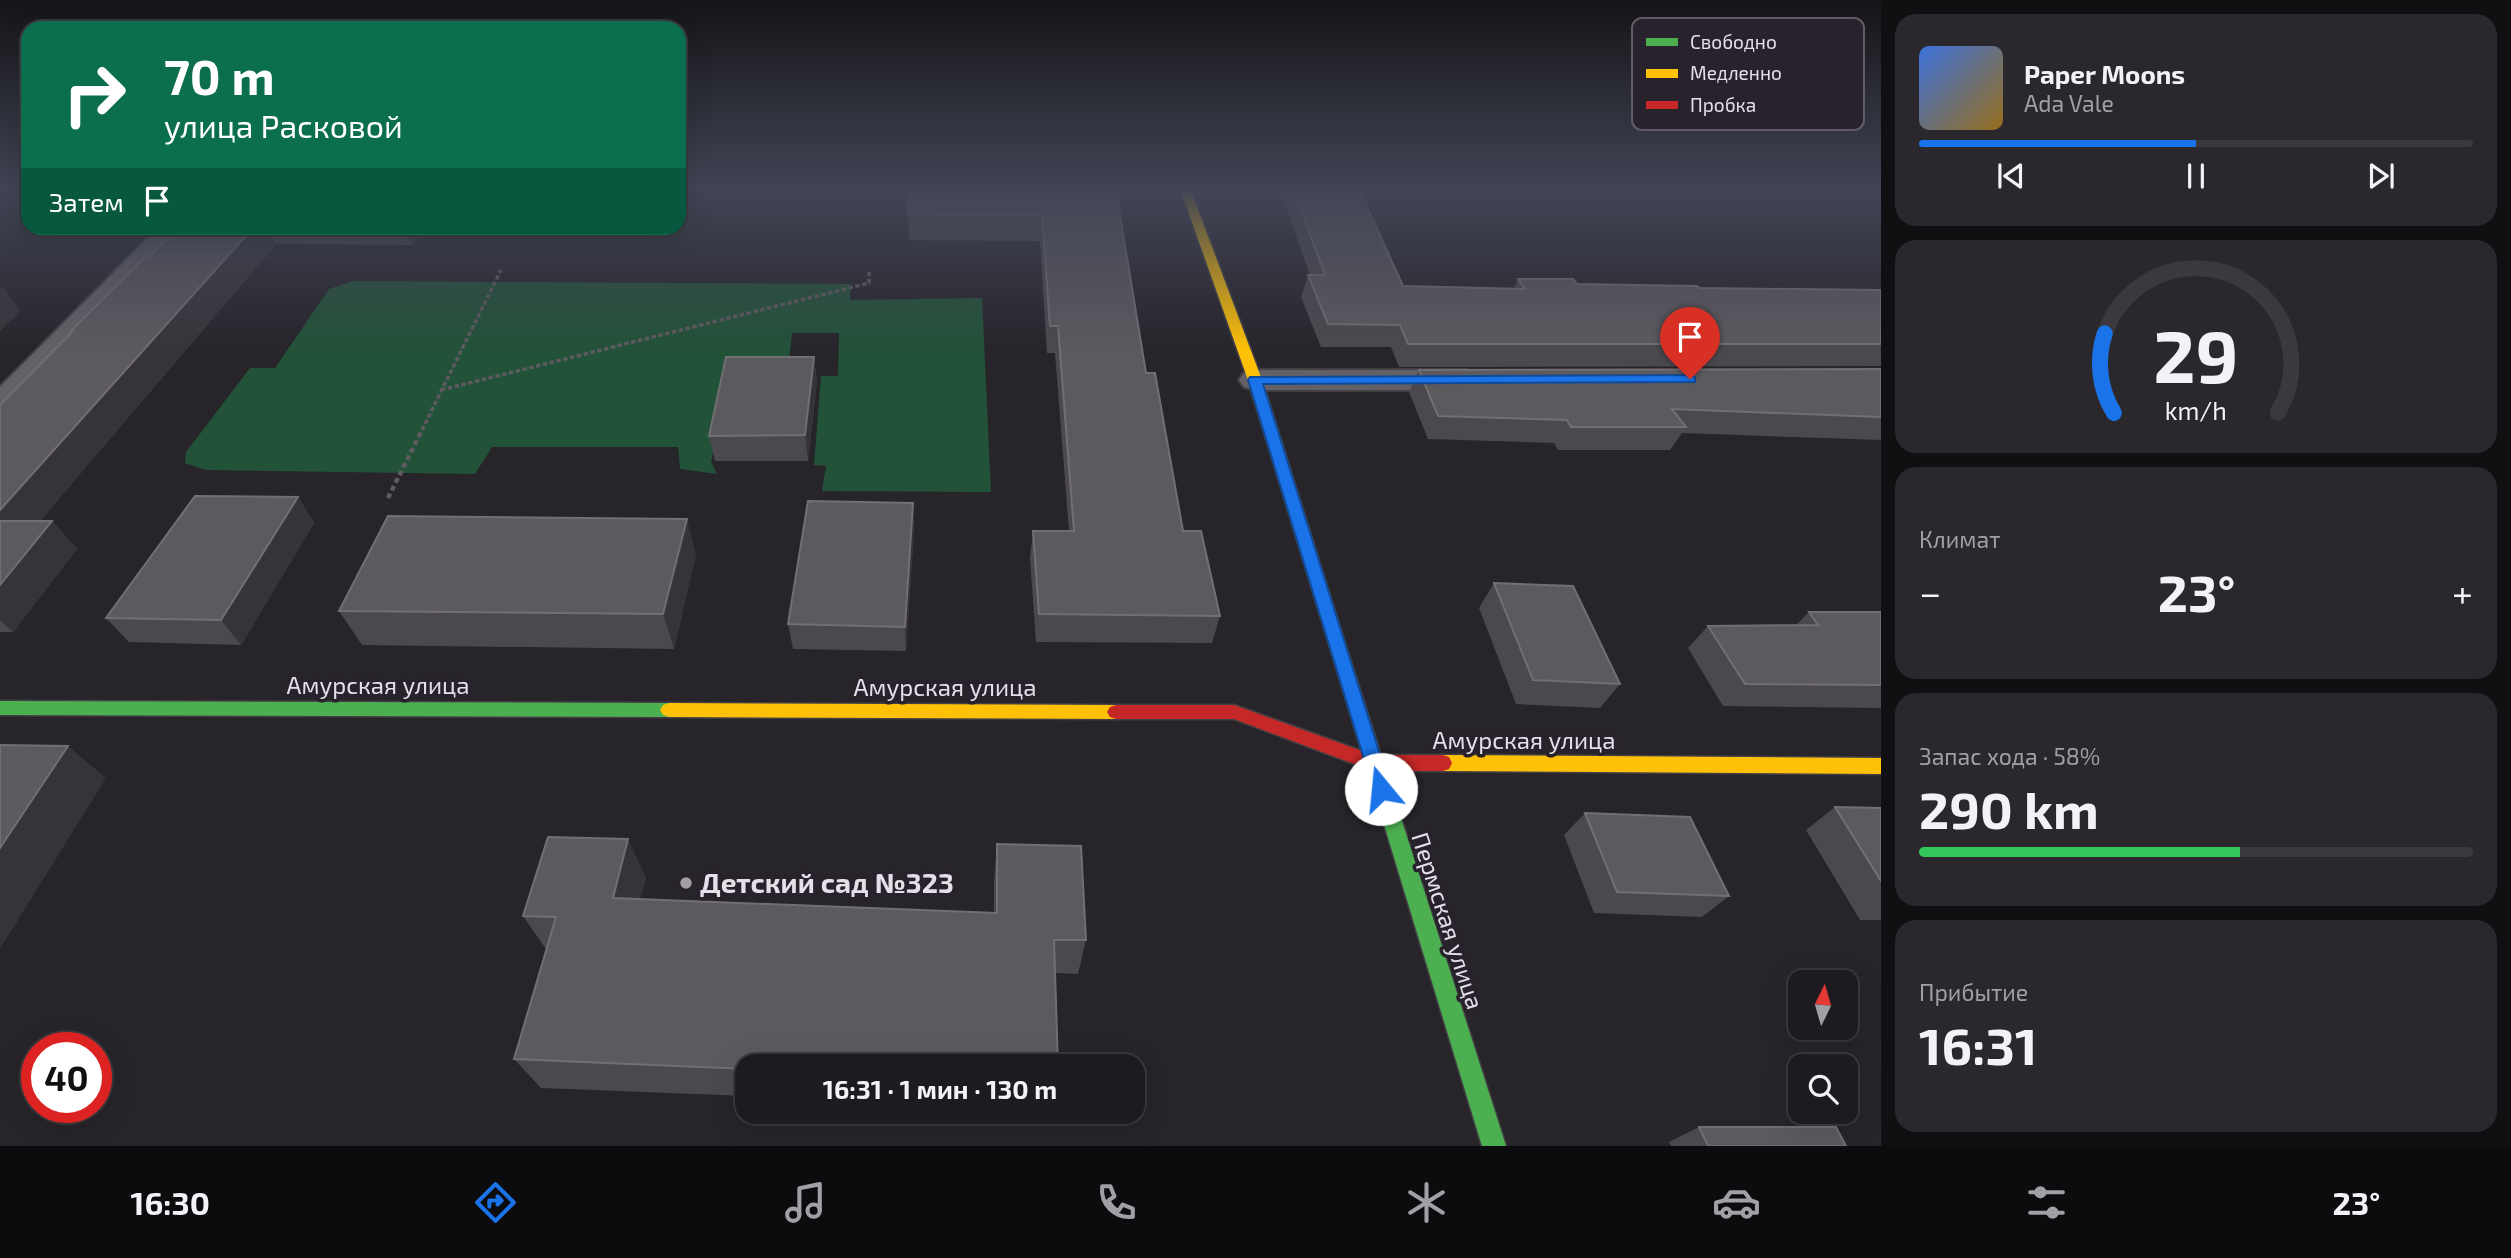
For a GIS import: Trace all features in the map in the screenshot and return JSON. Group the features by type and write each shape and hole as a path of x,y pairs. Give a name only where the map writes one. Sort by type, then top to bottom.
{"street":[{"path":"0,406 157,244"},
{"name":"Пермская улица","path":"1206,244 1255,380 1494,1146"},
{"path":"0,368 37,368"},
{"path":"1255,380 1492,380"},
{"name":"Амурская улица","path":"0,708 1234,712 1373,764 1881,766"}],"path":[{"path":"388,498 500,270"},
{"path":"441,390 869,283 869,270"}],"green space":[{"path":"353,281 851,284 850,300 982,298 991,492 822,491 826,466 814,465 821,376 838,376 839,333 792,333 788,372 728,380 711,462 717,474 680,469 678,447 492,447 475,474 206,470 185,463 186,452 250,368 275,368 329,289"}],"building":[{"path":"162,244 238,244 0,510 0,405 144,258 148,258"},
{"path":"1044,244 1125,244 1146,373 1155,373 1183,531 1201,531 1220,616 1039,614 1033,531 1074,531 1058,326 1050,326"},
{"path":"1314,244 1384,244 1403,286 1525,289 1518,279 1573,279 1577,284 1881,290 1881,344 1408,344 1400,325 1328,324 1308,275 1325,275"},
{"path":"726,357 814,357 805,435 709,436"},
{"path":"1881,369 1881,417 1672,409 1686,427 1571,427 1567,420 1438,416 1419,370"},
{"path":"195,496 298,497 221,620 106,618"},
{"path":"808,501 913,503 905,627 788,624"},
{"path":"388,516 687,519 663,614 339,611"},
{"path":"0,521 52,521 0,585"},
{"path":"1494,583 1573,586 1620,684 1533,680"},
{"path":"1809,612 1881,612 1881,685 1745,684 1708,626 1818,625"},
{"path":"0,745 68,746 0,848"},
{"path":"1835,807 1881,808 1881,881"},
{"path":"1585,813 1690,817 1729,896 1617,892"},
{"path":"548,837 628,839 613,898 997,913 997,844 1081,846 1086,940 1054,940 1058,1054 735,1054 735,1068 514,1059 556,917 523,916"},
{"path":"1699,1127 1836,1127 1846,1146 1708,1146"}],"traffic: fast":[{"path":"1329,618 1494,1146"},
{"path":"0,708 669,710"}],"traffic: slow":[{"path":"1206,244 1255,380 1329,618"},
{"path":"669,710 1116,712"},
{"path":"1443,763 1881,766"}],"traffic: jam":[{"path":"1116,712 1234,712 1373,763 1443,763"}],"place":[{"name":"Детский сад №323","path":"686,883"}],"route":[{"path":"1381,789 1255,380 1690,379"}]}
